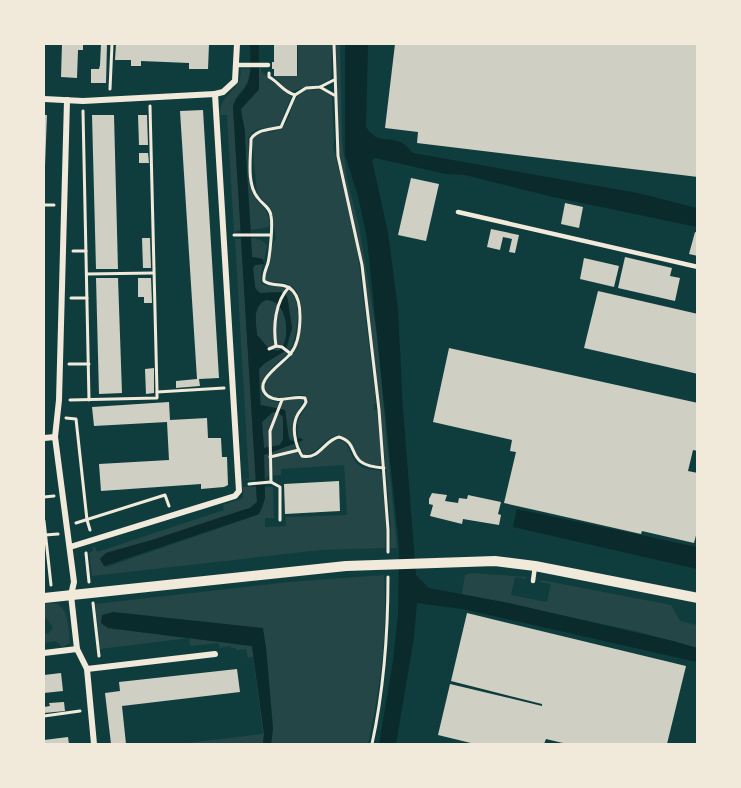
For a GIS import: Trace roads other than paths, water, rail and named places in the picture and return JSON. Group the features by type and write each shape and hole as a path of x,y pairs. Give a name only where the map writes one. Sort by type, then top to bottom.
{"street":[{"path":"44,99 83,101 223,92 236,81 237,44"},
{"path":"70,547 235,496 238,491 214,94"},
{"path":"68,100 59,400 55,437 74,582 71,595 77,650 87,669 94,744"},
{"path":"44,438 55,437"},
{"path":"44,598 346,566 495,561 535,566 698,598"},
{"path":"44,653 77,650"},
{"path":"87,669 215,654"}],"lane":[{"path":"237,65 268,65"},
{"path":"458,212 698,267"},
{"path":"533,581 535,566"}]}
